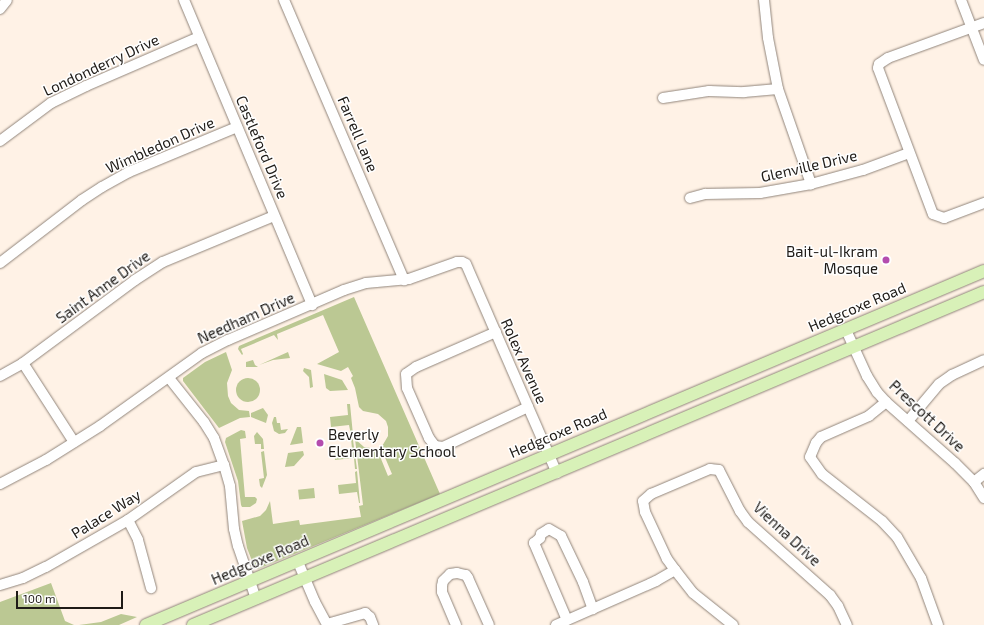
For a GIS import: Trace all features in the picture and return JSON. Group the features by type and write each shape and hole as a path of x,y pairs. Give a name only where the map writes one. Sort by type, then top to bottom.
{"main road":[{"name":"Hedgcoxe Road","path":"146,625 984,271"},
{"path":"193,625 984,292"}],"street":[{"path":"0,9 7,0"},
{"name":"Castleford Drive","path":"184,0 312,305"},
{"name":"Farrell Lane","path":"284,0 404,280"},
{"path":"764,0 768,38 778,89 796,137 811,184"},
{"path":"961,0 984,60"},
{"path":"984,23 888,58 879,64 879,72 933,214 940,218 984,204"},
{"name":"Londonderry Drive","path":"0,141 52,103 86,86 199,37"},
{"path":"663,98 709,91 744,92 778,89"},
{"name":"Wimbledon Drive","path":"0,263 102,187 129,172 237,128"},
{"name":"Glenville Drive","path":"690,198 705,194 760,193 811,184 863,170 909,153"},
{"name":"Saint Anne Drive","path":"0,376 24,363 135,280 163,262 274,216"},
{"name":"Needham Drive","path":"0,484 100,426 202,353 366,283 404,280 457,262 462,262"},
{"name":"Rolex Avenue","path":"462,262 466,264 557,473"},
{"name":"Prescott Drive","path":"846,330 867,376 886,402 955,463 974,482 984,498"},
{"path":"496,332 416,367 406,374 408,388 435,446 443,447 458,441 528,407"},
{"path":"908,421 939,384 952,375 984,360"},
{"path":"24,363 74,442"},
{"path":"169,378 204,422 214,438 230,486 234,529 256,599"},
{"path":"886,402 869,416 821,437 816,443 810,457 822,474 882,521 897,537 921,578 938,625"},
{"name":"Palace Way","path":"0,585 23,578 46,567 128,520 196,472 224,465"},
{"name":"Vienna Drive","path":"675,570 667,559 645,512 643,500 650,494 710,469 719,470 740,511 748,522 830,596 838,606 847,625"},
{"path":"974,482 984,474"},
{"path":"128,520 138,540 151,588"},
{"path":"567,620 534,543 540,538 541,534 549,530 561,536 583,582 593,609"},
{"path":"298,562 327,624 365,613 370,617 373,625"},
{"path":"556,625 656,581 675,570 693,593 733,625"},
{"path":"456,625 442,592 442,586 443,580 450,574 457,573 466,575 468,578 489,625"}],"green space":[{"path":"354,297 440,494 258,569 254,566 247,548 242,521 260,516 266,510 270,501 273,524 299,520 300,525 361,517 359,506 363,505 355,439 364,447 377,449 388,476 392,474 381,448 388,436 386,421 378,414 363,411 359,407 351,378 353,376 348,367 341,371 317,364 339,352 323,315 277,334 278,340 274,335 241,349 242,355 238,349 239,346"},
{"path":"226,352 232,370 227,383 228,396 231,403 239,410 249,411 250,417 240,418 219,428 183,381 183,378 205,362"},
{"path":"288,352 290,358 273,360 259,365"},
{"path":"253,360 255,365 258,367 246,367 246,362"},
{"path":"304,368 311,370 313,387 310,388 309,377 303,371"},
{"path":"324,374 342,380 348,390 330,391 326,388"},
{"path":"248,378 256,382 260,390 256,398 248,402 240,398 236,390 240,382"},
{"path":"347,404 350,404 353,435 351,435 349,425 331,427 330,417 348,415"},
{"path":"263,408 268,415 266,423 251,417 251,413"},
{"path":"274,417 276,417 277,423 280,423 281,430 288,429 285,433 279,434 274,431 272,423"},
{"path":"297,427 301,427 303,443 290,445"},
{"path":"241,430 245,431 246,438 240,439 245,497 255,497 257,499 256,503 250,507 242,507 241,505 238,481 225,442 226,438"},
{"path":"257,432 263,439 264,449 261,449 261,444 255,444 254,436"},
{"path":"351,438 353,440 357,469 355,469 354,458 335,460 334,451 352,449"},
{"path":"264,451 267,475 262,488 260,486 259,479 264,478 261,452"},
{"path":"303,451 304,455 294,466 285,467 288,453"},
{"path":"357,471 360,503 357,492 339,494 338,485 356,483 355,472"},
{"path":"314,488 315,498 299,500 298,490"},
{"path":"51,583 65,621 74,625 0,625 0,602"},
{"path":"121,614 137,617 119,625 79,625 101,622"}],"place":[{"name":"Bait-ul-Ikram Mosque","path":"886,260"},
{"name":"Beverly Elementary School","path":"320,443"}]}
